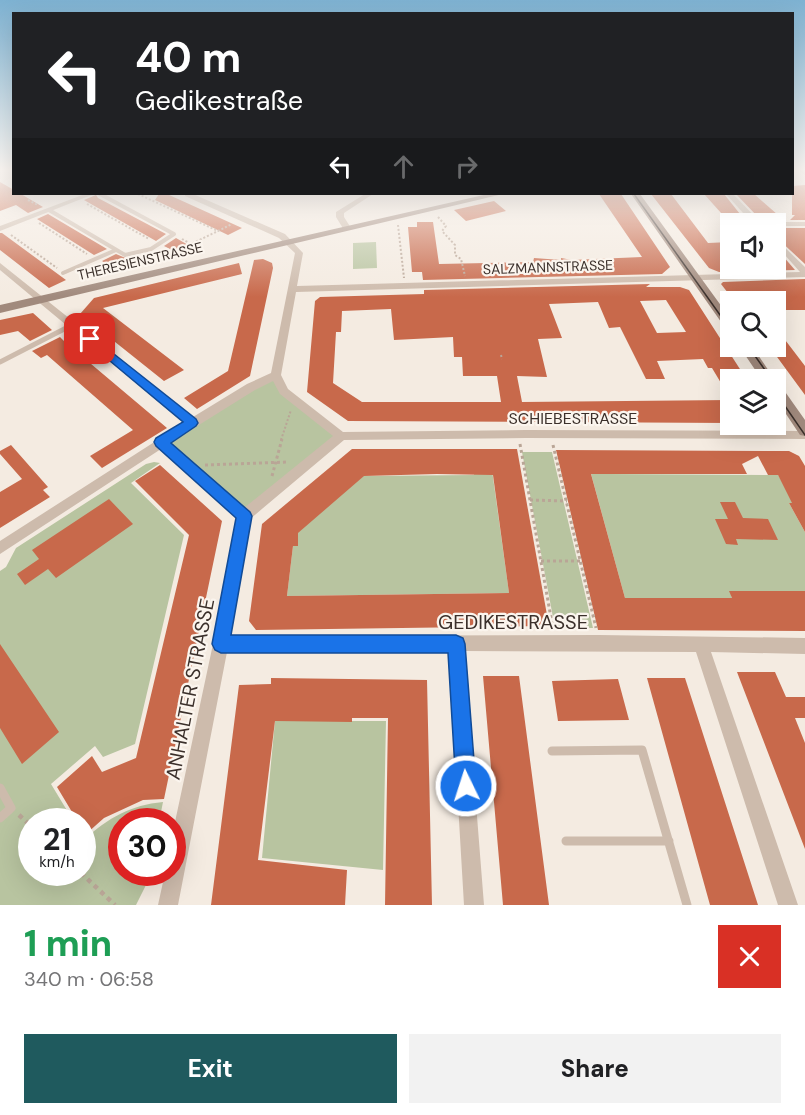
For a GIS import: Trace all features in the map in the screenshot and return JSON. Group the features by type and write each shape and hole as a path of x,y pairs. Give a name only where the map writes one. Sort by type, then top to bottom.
{"main road":[{"name":"THERESIENSTRASSE","path":"0,309 415,212"},
{"path":"649,212 720,312"},
{"path":"786,404 805,433"}],"street":[{"path":"1,226 28,212"},
{"path":"1,226 43,212"},
{"path":"161,442 244,516 341,436 284,391 276,375 299,253 290,241 229,212"},
{"path":"340,212 340,217 347,228"},
{"path":"786,224 805,224"},
{"path":"786,253 805,273"},
{"path":"0,266 192,423"},
{"name":"SALZMANNSTRASSE","path":"292,289 805,273"},
{"path":"0,548 161,442 251,387 276,375"},
{"name":"SCHIEBESTRASSE","path":"341,436 805,433"},
{"name":"ANHALTER STRASSE","path":"168,905 221,644 244,516"},
{"name":"GEDIKESTRASSE","path":"221,644 805,645"},
{"path":"456,644 474,905"},
{"path":"701,645 788,905"}],"lane":[{"path":"53,212 125,255 138,254 174,234 134,212"},
{"path":"63,273 116,250"},
{"path":"0,362 72,325"},
{"path":"552,751 642,750 687,905"},
{"path":"0,788 11,808 0,818"},
{"path":"566,841 669,841"}],"path":[{"path":"103,212 159,244"},
{"path":"177,212 218,231"},
{"path":"433,212 446,226 442,231 455,245 455,255 461,259 467,284"},
{"path":"397,216 405,285"},
{"path":"30,217 95,259"},
{"path":"174,234 191,244 242,218"},
{"path":"1,226 63,273"},
{"path":"270,495 274,463 285,423 295,399"},
{"path":"518,434 555,643"},
{"path":"551,434 599,643"},
{"path":"188,466 313,461"},
{"path":"530,500 567,501"},
{"path":"541,561 580,561"},
{"path":"11,808 18,814"},
{"path":"95,886 115,905"}],"green space":[{"path":"376,242 377,268 353,269 353,243"},
{"path":"276,375 285,391 341,436 244,516 161,442"},
{"path":"522,452 552,452 593,628 555,628"},
{"path":"160,463 131,483 184,535 135,744 103,757 95,746 51,784 66,808 18,808 18,886 96,886 96,830 108,821 108,886 146,886 136,905 0,905 0,571 6,567 16,548 146,464"},
{"path":"474,470 492,470 509,593 287,596 293,546 298,546 298,532 363,476 474,475"},
{"path":"590,470 609,470 610,474 778,475 795,503 789,503 805,532 805,591 730,591 732,598 625,598"},
{"path":"275,721 386,721 383,870 262,858"},
{"path":"163,802 162,808 134,808 141,806"}],"building":[{"path":"105,212 125,212 166,234 156,241"},
{"path":"181,212 207,212 242,228 228,235"},
{"path":"456,212 501,212 466,221"},
{"path":"611,212 633,212 670,267 662,274 423,280 422,272 412,272 408,227 417,227 417,222 433,222 439,264 533,262 534,258 572,260 642,257"},
{"path":"665,212 685,212 708,243 720,242 719,272 709,268"},
{"path":"792,212 805,212 805,220 790,220 795,215 792,215"},
{"path":"48,214 107,249 94,255 37,219"},
{"path":"786,228 805,228 805,264 786,246"},
{"path":"0,233 66,280 49,288 0,250"},
{"path":"176,238 197,250 184,256 164,246"},
{"path":"116,254 137,264 120,272 102,261"},
{"path":"263,259 272,263 273,268 250,376 197,409 184,398 228,371 254,260"},
{"path":"786,260 795,270 786,270"},
{"path":"239,263 242,274 103,308 184,370 164,381 80,314 94,298"},
{"path":"805,279 805,310 786,310 786,291 726,291 721,284 723,282"},
{"path":"650,284 646,287 680,287 689,290 720,338 720,357 732,357 740,369 720,369 720,381 703,359 657,361 665,379 646,379 620,327 609,328 598,302 549,304 562,338 538,339 547,377 517,376 522,402 720,400 720,423 348,421 307,392 315,301 320,297 424,294 424,290","holes":["666,300 686,332 657,333 640,301","391,309 394,340 453,337 454,357 462,357 463,376 497,376 501,402 362,402 333,383 336,332 341,332 342,311"]},
{"path":"33,313 52,330 30,341 18,331 0,335 0,320"},
{"path":"60,337 167,428 102,468 90,456 133,430 47,355 41,358 32,351"},
{"path":"786,341 805,366 805,395 786,369 777,357 786,357"},
{"path":"11,445 48,487 43,490 50,497 0,528 0,492 22,479 0,454 0,451"},
{"path":"352,449 517,449 549,626 256,630 249,621 262,524","holes":["493,475 509,593 287,596 293,546 298,546 298,533 364,476"]},
{"path":"556,450 789,451 799,456 805,466 805,532 789,503 792,503 778,475 768,475 758,456 742,464 747,474 591,474 625,598 732,598 729,591 805,591 805,631 598,630"},
{"path":"160,465 222,521 164,799 143,800 126,808 108,808 108,816 96,825 96,808 70,808 57,787 92,756 102,772 136,758 189,535 135,481"},
{"path":"109,499 133,524 56,578 48,569 25,585 17,574 39,559 32,550"},
{"path":"720,502 735,502 743,518 768,519 778,540 736,539 738,545 726,544 715,519 728,519"},
{"path":"0,644 59,732 22,764 0,728"},
{"path":"737,672 775,672 786,697 805,697 805,718 795,718 805,743 805,849"},
{"path":"483,676 519,676 549,905 503,905"},
{"path":"271,678 427,680 432,905 385,905 388,718 352,718 352,722 275,721 258,860 347,870 345,905 211,905 239,685 271,684"},
{"path":"647,678 685,678 758,905 710,905"},
{"path":"618,679 629,720 558,721 552,681"}],"tram line":[{"path":"647,212 720,315"},
{"path":"756,357 764,369"},
{"path":"786,407 805,435"}],"route":[{"path":"90,339 192,423 161,442 244,516 221,644 456,644 466,786"}]}
